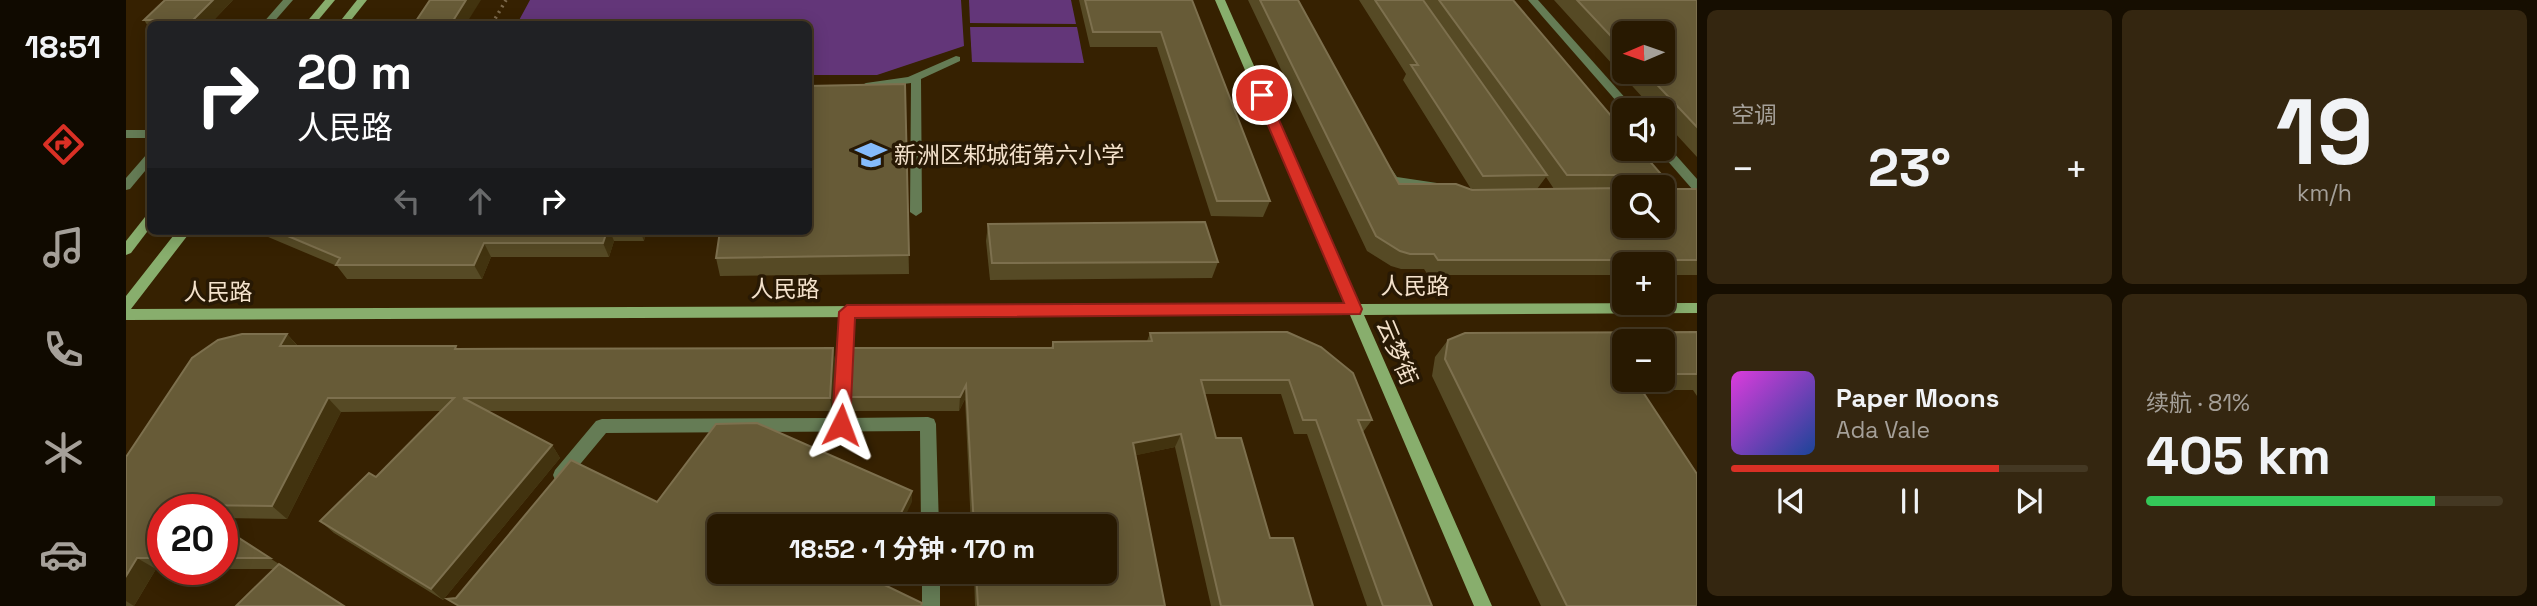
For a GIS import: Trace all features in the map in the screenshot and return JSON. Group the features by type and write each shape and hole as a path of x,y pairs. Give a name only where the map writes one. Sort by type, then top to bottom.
{"street":[{"path":"270,21 288,0"},
{"path":"312,21 330,0"},
{"path":"345,21 362,0"},
{"name":"云梦街","path":"1220,0 1483,606"},
{"path":"1533,0 1619,98"},
{"path":"848,86 873,86 916,77 956,59"},
{"path":"916,77 916,212"},
{"path":"126,134 147,134"},
{"path":"1380,157 1393,181 1431,185 1452,194"},
{"path":"1674,161 1697,187"},
{"path":"126,186 147,162"},
{"path":"126,250 147,224"},
{"path":"126,306 181,235"},
{"name":"人民路","path":"126,315 1697,308"},
{"path":"841,425 847,312"},
{"path":"549,489 602,426 928,425 930,514"},
{"path":"931,584 931,606"}],"path":[{"path":"494,21 506,0"}],"shaded area":[{"path":"530,0 961,0 964,46 877,75 812,75 812,21 519,21"},
{"path":"969,0 1071,0 1076,24 970,23"},
{"path":"970,27 1077,27 1084,63 972,62"}],"building":[{"path":"165,0 213,0 193,20 144,20"},
{"path":"430,0 466,0 453,21 416,21"},
{"path":"1085,0 1192,0 1270,201 1217,201 1161,32 1093,32"},
{"path":"1260,0 1298,0 1399,184 1456,184 1472,190 1612,188 1612,238 1675,238 1675,189 1697,189 1697,260 1675,260 1675,252 1612,252 1612,260 1438,260 1434,254 1410,254 1400,251 1376,236"},
{"path":"1375,0 1423,0 1547,175 1483,176 1411,65 1418,65"},
{"path":"1439,0 1513,0 1612,117 1612,161 1650,161 1662,175 1567,175"},
{"path":"1577,0 1697,0 1697,127 1675,104 1675,98 1670,98 1656,84 1675,84 1675,21 1612,21 1612,37"},
{"path":"905,84 909,255 716,258 719,235 812,235 812,86"},
{"path":"1205,222 1218,262 992,263 988,224"},
{"path":"285,235 606,235 603,243 484,243 474,265 336,265 340,258"},
{"path":"1287,332 1321,347 1353,373 1372,420 1358,420 1432,606 1383,606 1316,420 1303,420 1289,380 1201,380 1216,438 1241,438 1270,538 1293,538 1313,606 1221,606 1181,434 1133,443 1165,606 978,606 977,584 1117,584 1117,514 973,514 966,385 960,397 851,397 853,348 1053,348 1053,342 1152,341 1150,333"},
{"path":"1612,332 1612,392 1643,392 1697,474 1697,606 1567,606 1445,359 1448,340 1465,333"},
{"path":"1675,332 1697,332 1697,374 1675,374"},
{"path":"242,334 287,334 280,346 456,346 455,349 833,348 830,398 463,398 552,445 431,589 320,521 369,473 376,477 454,398 328,398 272,506 238,506 238,494 147,494 147,558 137,558 126,576 126,457 192,358 218,340"},
{"path":"757,423 912,491 900,514 707,514 707,584 883,584 922,603 921,606 459,606 447,599 456,598 571,460 657,502 716,424"},
{"path":"238,537 270,558 238,558"},
{"path":"279,564 344,606 236,606"}],"place":[{"name":"新洲区邾城街第六小学","path":"871,155"}],"route":[{"path":"841,425 847,312 1354,309 1262,95"}]}
